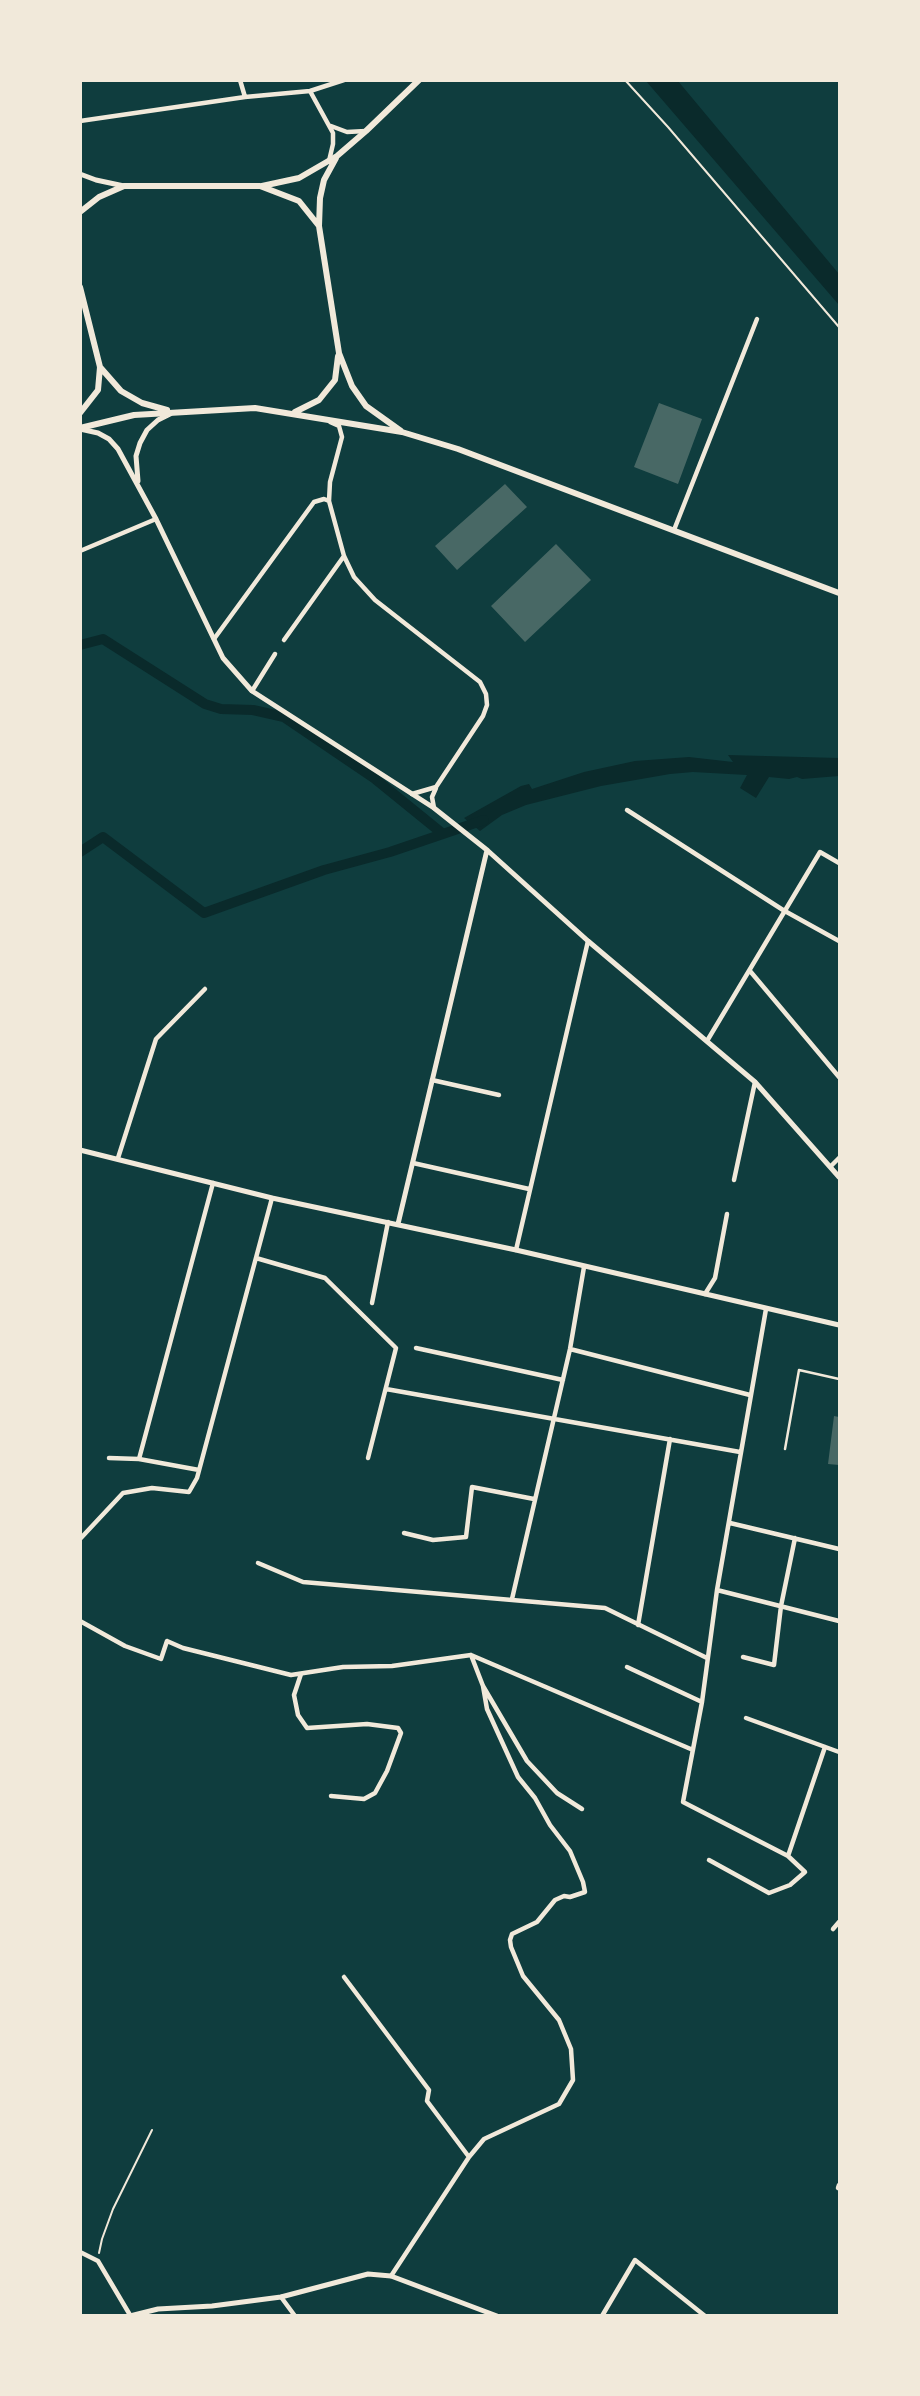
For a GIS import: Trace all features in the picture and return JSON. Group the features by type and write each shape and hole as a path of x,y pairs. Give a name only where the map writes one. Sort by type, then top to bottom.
{"main road":[{"path":"80,212 99,197 124,186 260,186 299,178 337,156 419,80"},
{"path":"337,156 324,180 319,226 339,353 352,386 366,406 402,432"},
{"path":"260,186 299,201 319,226"},
{"path":"80,286 100,367 98,390 80,413"},
{"path":"294,413 320,400 335,380 339,353"},
{"path":"100,367 121,391 142,403 174,412"},
{"path":"80,428 134,415 255,408 402,432 457,449 839,593"}],"street":[{"path":"240,80 246,97"},
{"path":"80,121 246,97 310,91 344,80"},
{"path":"310,91 330,126 333,144 328,161"},
{"path":"330,126 348,132 366,131"},
{"path":"80,174 124,186"},
{"path":"674,530 757,319"},
{"path":"139,487 136,456 147,430 158,420 174,412"},
{"path":"316,417 339,426 342,437 330,482 329,501 344,556 354,577 375,600 480,682 486,694 484,716 436,787 432,797 434,808"},
{"path":"80,428 110,439 118,449 156,519 223,658 252,691 434,808 487,850 588,941 755,1082 839,1177"},
{"path":"214,639 314,502 324,499 329,501"},
{"path":"80,551 156,519"},
{"path":"284,640 344,556"},
{"path":"252,691 275,653"},
{"path":"411,794 436,787"},
{"path":"627,810 783,910 839,941"},
{"path":"398,1224 487,850"},
{"path":"707,1041 820,852 839,863"},
{"path":"516,1250 528,1189 588,941"},
{"path":"750,971 839,1077"},
{"path":"118,1158 156,1039 205,989"},
{"path":"432,1080 499,1095"},
{"path":"734,1180 755,1082"},
{"path":"80,1150 272,1198 516,1250 839,1325"},
{"path":"831,1166 839,1158"},
{"path":"412,1163 528,1189"},
{"path":"139,1459 213,1182"},
{"path":"80,1539 123,1493 152,1488 189,1492 199,1470 272,1198"},
{"path":"705,1294 715,1278 727,1214"},
{"path":"372,1303 388,1222"},
{"path":"256,1258 325,1278 396,1348 368,1458"},
{"path":"512,1599 570,1349 584,1267"},
{"path":"709,1860 769,1893 790,1885 805,1872 788,1856 683,1802 702,1703 717,1590 766,1309"},
{"path":"416,1348 562,1380"},
{"path":"570,1349 750,1395"},
{"path":"386,1389 740,1452"},
{"path":"638,1625 670,1439"},
{"path":"109,1458 139,1459 199,1470"},
{"path":"404,1532 433,1540 466,1538 472,1487 535,1499"},
{"path":"730,1523 839,1549"},
{"path":"743,1657 774,1665 781,1606 795,1538"},
{"path":"258,1563 303,1582 605,1608 707,1658"},
{"path":"717,1590 839,1621"},
{"path":"80,1621 125,1646 161,1659 167,1641 183,1648 291,1675 343,1667 392,1666 471,1655 693,1750"},
{"path":"471,1655 505,1726 527,1761 557,1793 582,1809"},
{"path":"627,1667 702,1703"},
{"path":"301,1674 294,1695 298,1715 307,1728 367,1724 398,1728 401,1733 387,1771 375,1793 364,1799 331,1796"},
{"path":"391,2276 469,2157 484,2139 559,2104 573,2080 571,2049 559,2020 523,1976 511,1947 512,1934 537,1922 555,1900 585,1892 583,1882 570,1852 518,1777 488,1709 484,1686"},
{"path":"746,1717 839,1752"},
{"path":"788,1856 825,1747"},
{"path":"833,1929 839,1922"},
{"path":"344,1977 429,2090 428,2101 469,2157"},
{"path":"80,2252 98,2261 130,2315 158,2309 212,2306 281,2297 368,2274 391,2276 497,2315"},
{"path":"602,2315 635,2260 705,2315"},
{"path":"281,2297 295,2315"}],"lane":[{"path":"786,1449 799,1370 839,1379"}],"path":[{"path":"625,80 839,327"},
{"path":"98,2261 102,2239 113,2209 152,2130"}],"water":[{"path":"646,81 678,81 839,274 839,305"},
{"path":"728,755 839,758 839,776 802,779 769,777 756,798 740,788 747,775 693,772 670,774 601,786 526,805 502,815 480,831 464,818 529,784 532,789 584,772 635,761 689,757 733,762"}],"building":[{"path":"659,403 702,419 678,484 634,467"},
{"path":"505,484 527,507 457,570 435,546"},
{"path":"556,544 591,580 525,642 491,606"},
{"path":"834,1416 839,1417 839,1465 828,1464"}],"waterway":[{"path":"80,645 103,639 205,704 221,709 253,710 284,717 374,778 443,834"},
{"path":"80,852 103,837 204,913 324,870 390,852 484,820"}]}
